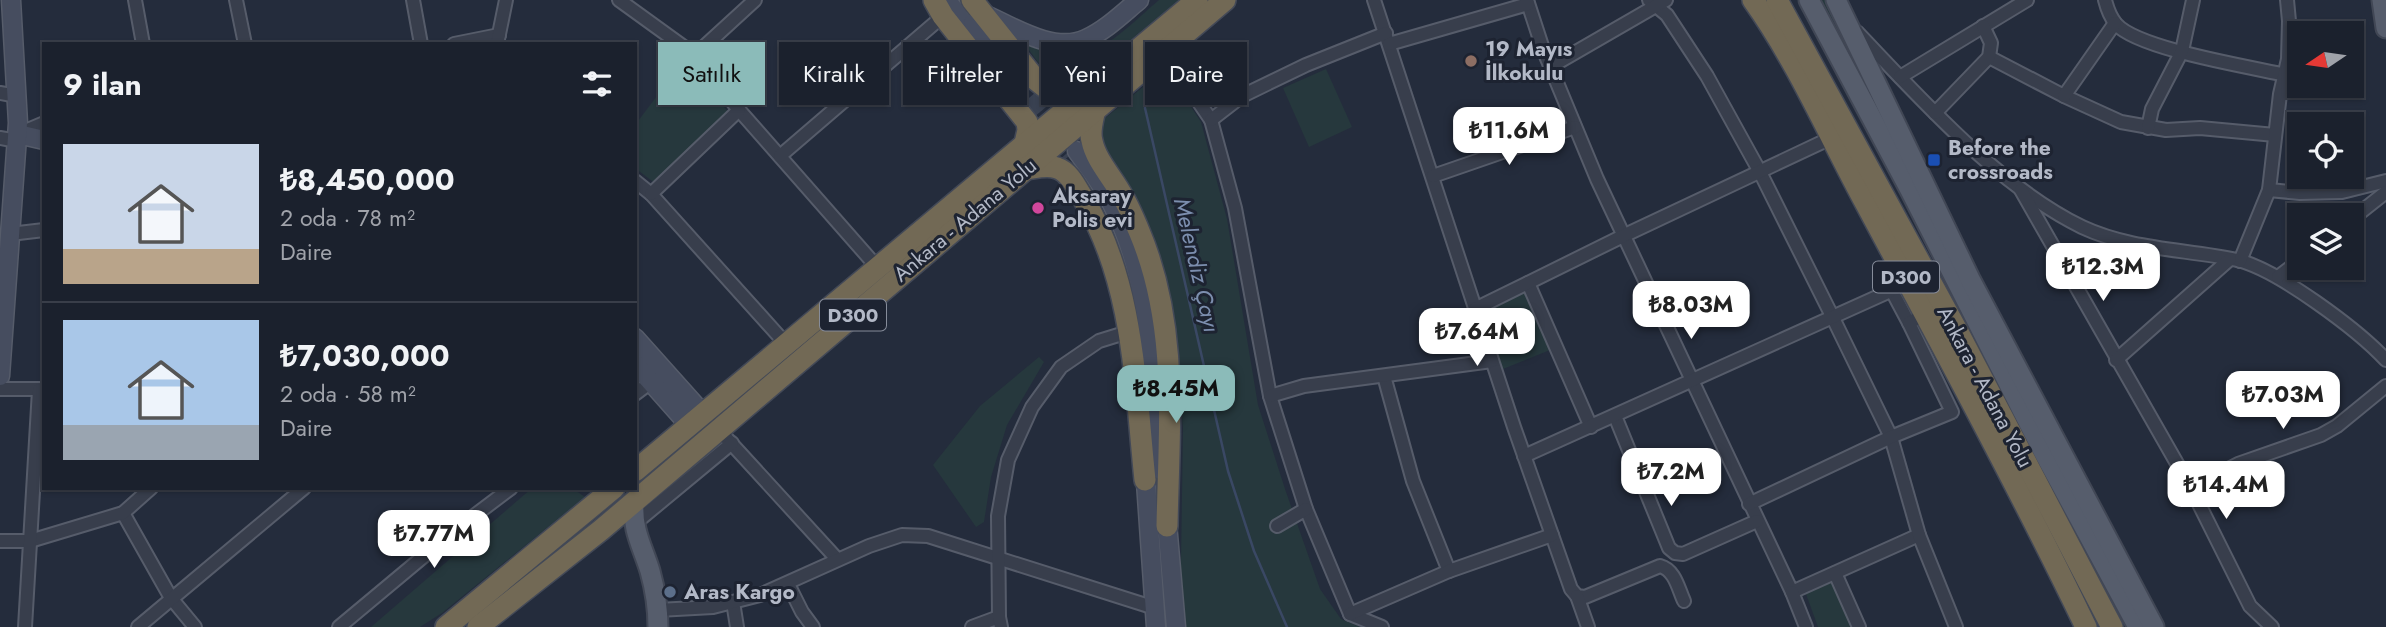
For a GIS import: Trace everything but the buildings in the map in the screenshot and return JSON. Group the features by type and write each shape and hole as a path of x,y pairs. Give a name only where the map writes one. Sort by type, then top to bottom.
{"highway":[{"name":"Ankara - Adana Yolu","path":"1131,62 1197,0"},
{"name":"Ankara - Adana Yolu","path":"1175,42 1225,0"},
{"name":"Ankara - Adana Yolu","path":"1753,0 1774,32 1831,138 1900,287 2053,558 2087,627"},
{"name":"Ankara - Adana Yolu","path":"1777,0 1959,334 2112,627"},
{"path":"945,4 975,42"},
{"path":"976,6 1041,84"},
{"path":"1027,99 1035,90 1035,79"},
{"path":"1019,105 1027,122 1025,143"},
{"name":"Ankara - Adana Yolu","path":"637,469 1025,143 1085,105"},
{"name":"Ankara - Adana Yolu","path":"446,627 471,619 601,530 634,501 725,436 1025,169 1086,105"},
{"path":"1088,105 1095,152 1124,197 1139,231 1153,266 1164,320 1171,411 1167,526"},
{"path":"1025,169 1046,166 1058,168 1073,182 1110,251 1121,288 1128,332 1145,480"},
{"name":"Ankara - Adana Yolu","path":"471,619 601,492"},
{"path":"439,627 471,619"}],"main road":[{"path":"0,376 2,317 10,234 13,134 9,94 11,0"},
{"path":"976,6 1032,35 1048,41 1070,44 1085,40 1103,29 1139,0"},
{"path":"1809,0 1910,190 2043,453 2138,627"},
{"path":"1836,0 1971,281 2154,627"},
{"path":"2382,0 2386,28"},
{"path":"13,134 42,129"},
{"path":"1156,627 1145,480 1142,368 1132,286 1121,246 1105,208 1073,153 1113,206 1141,286 1176,627"},
{"path":"637,341 697,420"},
{"path":"637,366 651,382 697,420"},
{"path":"634,501 633,525 650,571 658,618"},
{"path":"601,530 617,529 639,545"}],"street":[{"path":"135,0 143,42"},
{"path":"236,0 245,42"},
{"path":"413,0 421,42"},
{"path":"472,42 498,39 506,0"},
{"path":"619,0 677,42"},
{"path":"709,42 755,0"},
{"path":"1374,0 1524,456 1571,589 1577,596 1588,627"},
{"path":"1900,77 2027,0"},
{"path":"2105,0 2115,23 2128,34 2154,45 2286,75"},
{"path":"2148,128 2152,109 2182,51 2193,0"},
{"path":"2116,360 2235,260 2269,190 2280,94 2286,75 2289,21 2287,0"},
{"path":"1210,120 1242,96 1307,65 1387,38 1528,2 1550,67 1623,236 1792,593 1805,627"},
{"path":"1550,67 1657,2 1667,15 1707,76 1760,172 1891,437 1919,535 1956,627"},
{"path":"780,156 945,4"},
{"path":"1845,19 1935,113 2020,190 2080,226 2119,242 2235,260 2278,277 2371,344 2386,360"},
{"path":"2064,96 2115,23"},
{"path":"1935,113 1989,57 1991,43 1983,26"},
{"path":"1989,57 2121,122 2166,130 2211,128 2275,135"},
{"path":"735,105 877,267"},
{"path":"1200,105 1210,120 1235,208 1269,396 1306,509 1350,614 1382,627"},
{"path":"651,194 739,110"},
{"path":"1433,176 1575,127"},
{"path":"1475,309 1831,138"},
{"path":"2269,190 2342,192 2386,181"},
{"path":"637,183 651,194 786,344"},
{"path":"2020,190 2191,488 2250,606 2272,627"},
{"path":"2364,209 2386,192"},
{"path":"10,234 42,230"},
{"path":"2278,277 2287,270"},
{"path":"1528,283 1591,427"},
{"path":"1524,456 1900,287"},
{"path":"1749,504 1891,437 1952,412 1917,318"},
{"path":"972,627 1000,622 998,516 1008,460 1032,407 1061,368 1099,341 1128,332"},
{"path":"2371,344 2386,340"},
{"path":"1269,396 1304,386 1492,361"},
{"path":"1384,376 1413,481 1449,571"},
{"path":"637,392 651,382"},
{"path":"2191,488 2238,464 2321,435 2337,426 2386,386"},
{"path":"0,389 41,389 25,627"},
{"path":"1615,416 1669,548 1675,553 1683,554 1757,521"},
{"path":"633,525 725,436 836,559"},
{"path":"0,541 30,541 123,513 149,490"},
{"path":"138,627 302,490"},
{"path":"339,627 454,531 508,490"},
{"path":"1277,526 1306,509"},
{"path":"123,513 171,598 195,627"},
{"path":"658,618 760,595 836,559 902,535 928,536 1154,608"},
{"path":"1350,614 1449,571 1552,535"},
{"path":"1792,593 1919,535"},
{"path":"1577,596 1595,594 1660,566 1668,568 1684,601"},
{"path":"1835,573 1859,627"},
{"path":"788,584 813,627"},
{"path":"733,602 737,627"}],"shaded area":[{"path":"1159,0 1179,0 1128,42 1108,42"},
{"path":"1817,0 1826,0 1881,108 1874,111"},
{"path":"1027,43 1041,48 1041,66 1027,48"},
{"path":"1326,69 1352,127 1309,147 1283,88"},
{"path":"1145,85 1145,105 1190,105 1201,122 1227,219 1258,405 1320,589 1341,619 1360,627 1180,627 1183,428 1173,334 1163,277 1147,222 1105,149 1099,133 1104,119 1121,105 1131,105 1131,97"},
{"path":"658,95 658,105 722,105 729,113 656,184 637,170 637,122"},
{"path":"1526,292 1550,350 1503,369 1483,313"},
{"path":"1039,357 1044,362 1007,425 991,477 984,522 976,527 933,465 980,406"},
{"path":"530,490 575,490 585,497 442,613 420,627 371,627"},
{"path":"1832,582 1852,627 1818,627 1806,594"}],"waterway":[{"name":"Melendiz Çayı","path":"1145,108 1228,471 1254,551 1287,627"}],"tunnel":[{"path":"1027,92 1059,130"},
{"path":"1049,133 1069,156"}],"place":[{"name":"19 Mayıs İlkokulu","path":"1471,61"},
{"name":"Before the crossroads","path":"1934,160"},
{"name":"Aksaray Polis evi","path":"1038,208"},
{"name":"Aras Kargo","path":"670,592"}]}
